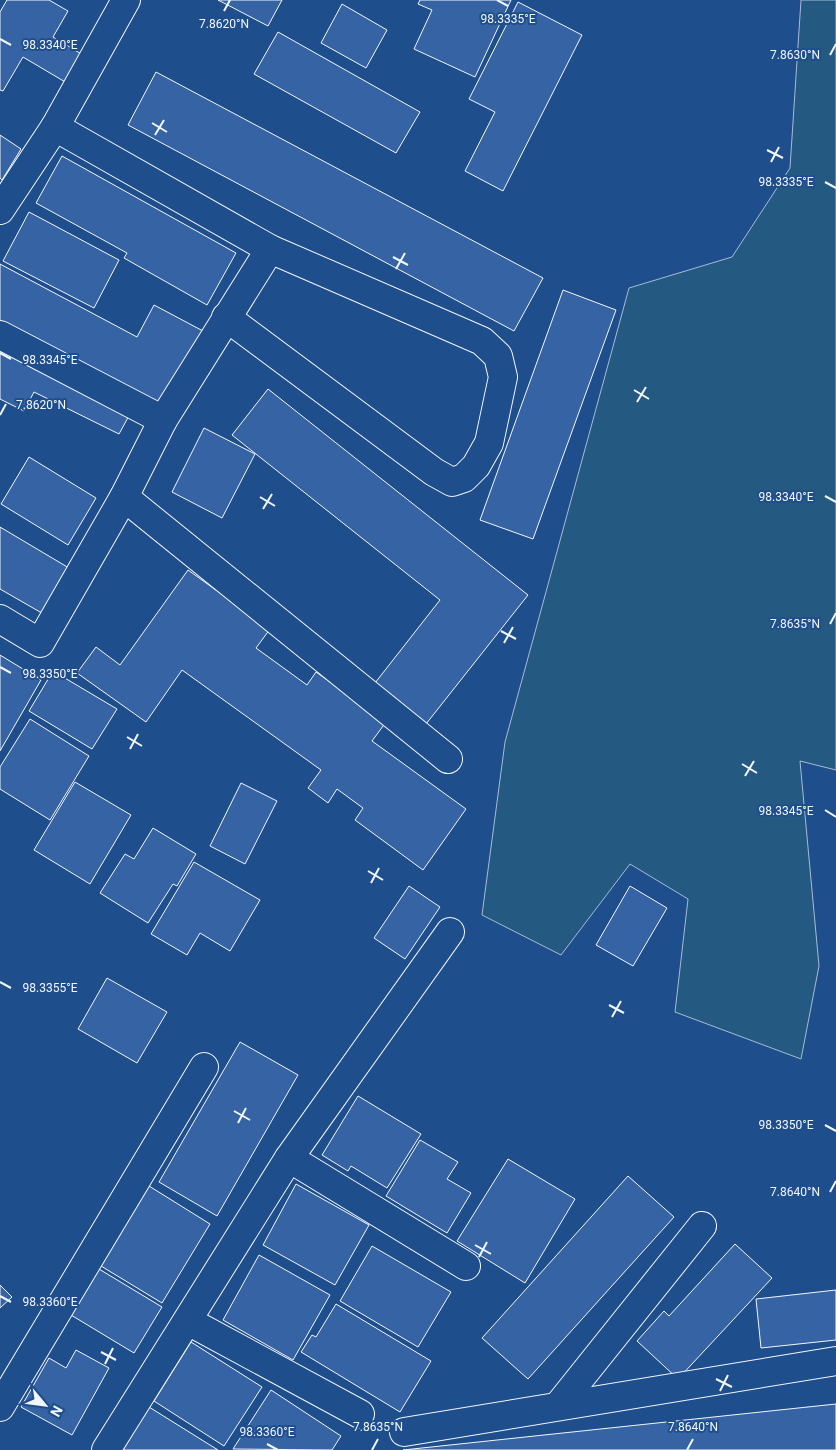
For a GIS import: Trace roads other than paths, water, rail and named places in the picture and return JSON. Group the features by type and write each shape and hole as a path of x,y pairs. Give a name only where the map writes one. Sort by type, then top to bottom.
{"street":[{"path":"0,210 55,127 126,0"},
{"path":"55,127 270,249 482,341 498,356 503,377 489,443 476,466 464,478 452,482 434,472 226,317"},
{"path":"0,619 40,643 124,496 162,420 270,249"},
{"path":"0,335 162,420"},
{"path":"124,496 448,759"},
{"path":"106,1450 289,1158 450,932"},
{"path":"0,1407 204,1066"},
{"path":"289,1158 466,1266"},
{"path":"558,1406 702,1226"},
{"path":"188,1321 360,1414"},
{"path":"404,1432 836,1361"}]}
